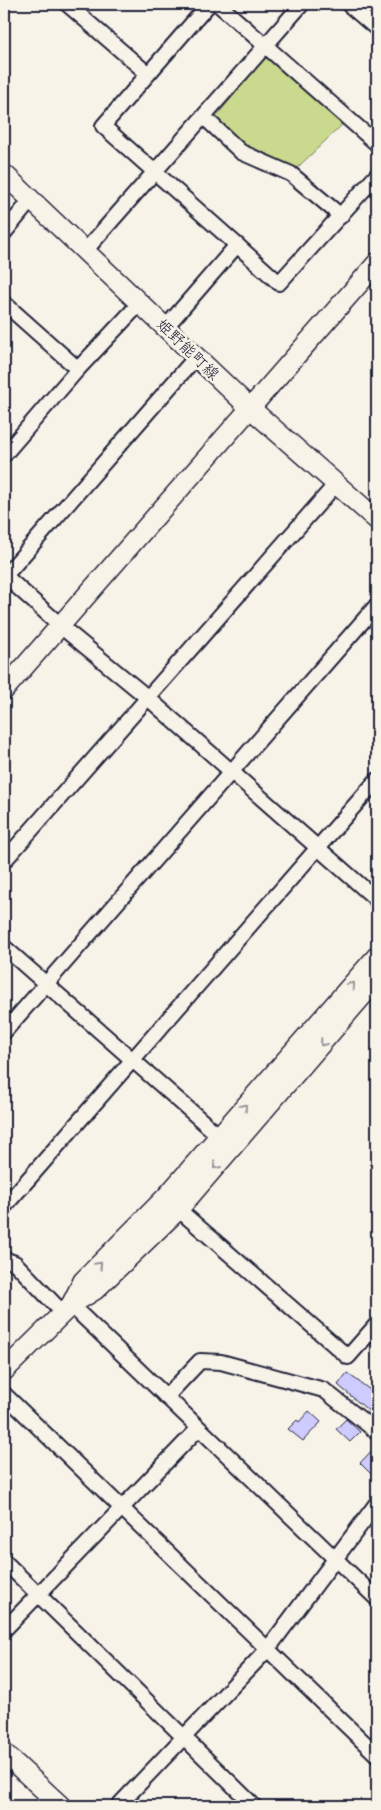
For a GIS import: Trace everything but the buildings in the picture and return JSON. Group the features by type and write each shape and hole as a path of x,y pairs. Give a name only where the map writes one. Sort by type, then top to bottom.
{"street":[{"path":"67,4 148,74"},
{"path":"209,4 103,126 279,283 377,175"},
{"path":"218,4 267,45 377,144"},
{"path":"85,251 302,4"},
{"path":"348,4 377,29"},
{"path":"204,117 241,152 292,174 341,216"},
{"name":"姫野能町線","path":"4,174 250,408 377,520"},
{"path":"4,232 32,200"},
{"path":"166,327 237,246"},
{"path":"4,690 377,263"},
{"path":"4,303 78,369"},
{"path":"4,454 78,369 140,303"},
{"path":"196,357 4,576 148,698 377,900"},
{"path":"4,861 336,484"},
{"path":"4,1032 377,605"},
{"path":"4,1207 377,780"},
{"path":"4,947 226,1142"},
{"path":"226,1142 377,956"},
{"path":"4,1371 67,1309 95,1290 226,1142 377,979"},
{"path":"171,1204 348,1357 377,1324"},
{"path":"4,1259 14,1263 166,1397 336,1558 377,1600"},
{"path":"166,1397 200,1361 221,1362 324,1390 377,1432"},
{"path":"4,1394 120,1509 377,1755"},
{"path":"4,1630 198,1429"},
{"path":"118,1806 267,1650 377,1504"},
{"path":"4,1561 254,1806"},
{"path":"4,1753 61,1806"}],"green space":[{"path":"270,52 343,124 297,168 248,149 214,119"}]}
